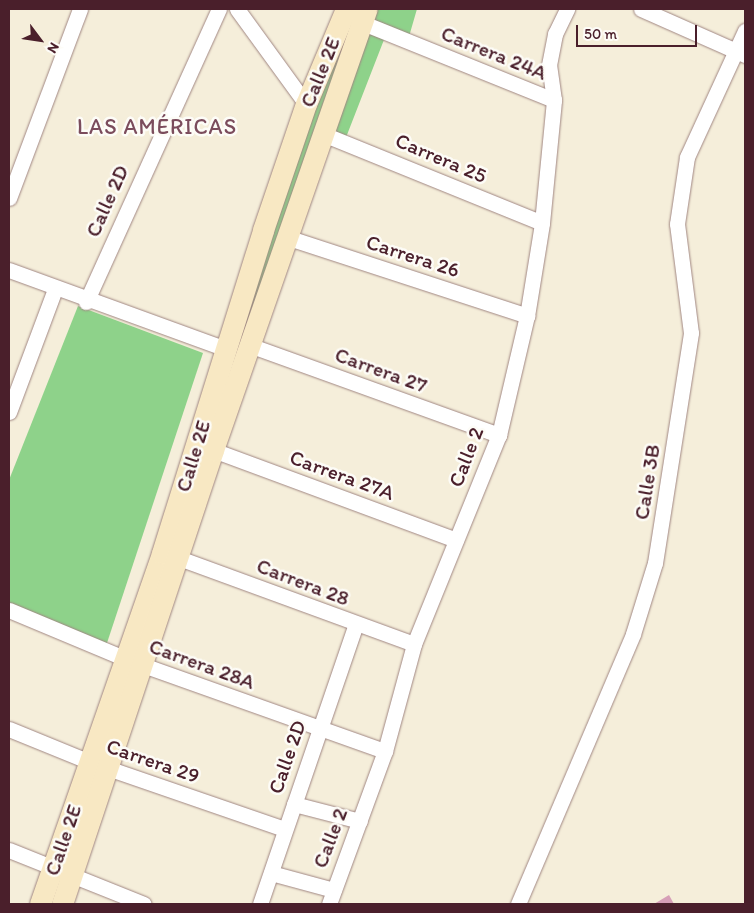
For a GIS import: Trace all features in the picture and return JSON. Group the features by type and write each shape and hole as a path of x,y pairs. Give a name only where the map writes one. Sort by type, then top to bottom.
{"street":[{"path":"9,198 80,9"},
{"name":"Calle 2D","path":"86,302 219,9"},
{"path":"237,9 306,104"},
{"name":"Calle 2E","path":"62,904 63,871 134,662 226,349 306,104 346,9"},
{"name":"Calle 2","path":"331,897 384,750 414,644 499,435 527,316 542,223 554,100 549,65 555,34 567,9"},
{"path":"644,9 741,54"},
{"name":"Calle 2E","path":"134,662 179,558 248,345 365,16"},
{"name":"Carrera 24A","path":"365,16 554,100"},
{"name":"Calle 3B","path":"518,904 633,634 655,563 691,333 677,224 687,157 741,54 745,31"},
{"name":"Carrera 25","path":"323,134 542,223"},
{"name":"Carrera 26","path":"286,237 527,316"},
{"path":"9,270 86,302 226,349"},
{"path":"9,412 15,377 55,289"},
{"name":"Carrera 27","path":"248,345 499,435"},
{"name":"Carrera 27A","path":"213,450 456,540"},
{"name":"Carrera 28","path":"179,558 414,644"},
{"name":"Carrera 28A","path":"9,610 134,662 384,750"},
{"name":"Calle 2D","path":"260,904 356,624"},
{"name":"Carrera 29","path":"9,729 98,765 285,829"},
{"path":"294,804 360,820"},
{"path":"9,850 144,904"},
{"name":"Calle 2E","path":"40,904 63,871"},
{"path":"271,873 331,897"}],"green space":[{"path":"347,9 417,9 408,40 387,32 345,140 320,131 59,904 41,904"},
{"path":"78,306 203,353 105,649 9,605 9,480"}],"building":[{"path":"669,895 674,904 654,904"}],"district":[{"name":"LAS AMÉRICAS","path":"157,127"}]}
